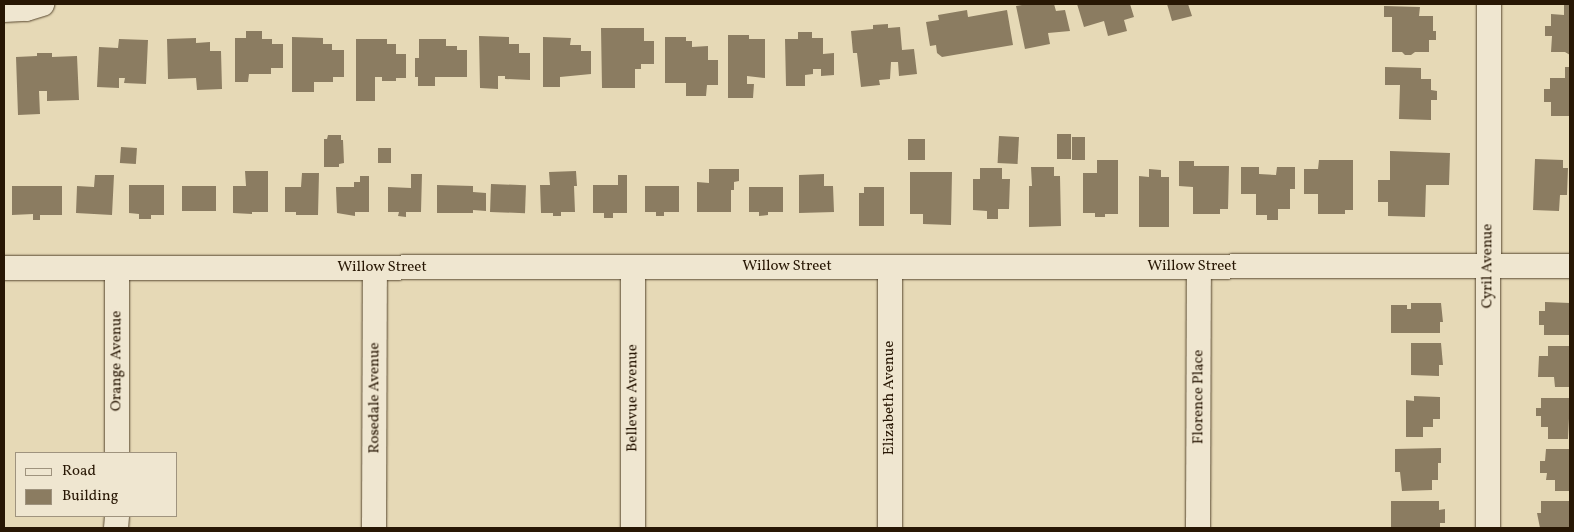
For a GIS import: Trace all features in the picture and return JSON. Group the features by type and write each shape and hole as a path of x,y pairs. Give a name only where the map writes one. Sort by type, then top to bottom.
{"street":[{"path":"4,10 26,9 42,4"},
{"name":"Cyril Avenue","path":"1488,528 1489,4"},
{"name":"Willow Street","path":"4,268 1570,266"},
{"name":"Elizabeth Avenue","path":"890,267 890,528"},
{"name":"Florence Place","path":"1198,528 1199,267"},
{"name":"Orange Avenue","path":"117,268 117,452"},
{"name":"Rosedale Avenue","path":"374,528 375,268"},
{"name":"Bellevue Avenue","path":"633,268 633,528"}],"building":[{"path":"1054,4 1056,11 1065,10 1070,31 1048,33 1050,44 1025,49 1016,6"},
{"path":"1077,4 1130,4 1134,17 1124,20 1127,31 1108,36 1104,21 1084,27"},
{"path":"1167,4 1188,4 1192,16 1172,21"},
{"path":"1564,5 1570,5 1570,55 1565,52 1551,52 1552,36 1545,36 1545,26 1551,26 1551,14 1564,15"},
{"path":"1384,6 1420,7 1419,16 1433,16 1433,31 1436,31 1436,40 1429,40 1429,52 1415,52 1411,55 1405,55 1402,52 1392,52 1392,17 1384,17"},
{"path":"967,10 968,17 1007,10 1013,45 942,57 937,53 936,45 930,46 926,22 939,20 938,15"},
{"path":"888,24 888,28 900,27 902,50 914,49 917,74 899,76 898,62 891,62 890,79 879,80 880,85 861,87 857,53 853,53 851,31 873,29 873,25"},
{"path":"601,28 644,28 644,41 654,41 654,64 641,64 641,69 635,69 635,88 602,88"},
{"path":"246,31 262,31 262,39 272,39 272,44 283,44 283,68 271,68 271,74 249,74 248,82 235,82 235,38 246,38"},
{"path":"798,32 812,32 812,38 823,38 823,54 834,53 834,75 821,76 821,69 813,69 813,74 805,75 805,86 786,86 785,39 798,39"},
{"path":"728,35 749,35 749,39 765,39 765,78 747,76 747,84 754,84 753,98 728,98"},
{"path":"479,36 509,37 509,44 519,44 519,53 530,53 530,80 505,79 505,76 498,76 498,89 480,88"},
{"path":"292,37 323,38 323,44 332,44 332,50 344,50 344,77 333,77 333,82 314,82 314,92 292,92"},
{"path":"543,37 571,38 570,45 581,45 581,51 591,51 591,74 560,77 560,87 543,87"},
{"path":"665,37 686,37 686,41 692,41 692,47 708,46 708,60 718,60 718,85 707,85 706,96 686,96 686,83 665,83"},
{"path":"196,38 196,43 210,42 210,51 221,51 222,89 197,90 196,78 168,79 167,39"},
{"path":"119,39 148,40 146,84 124,83 125,78 119,78 119,88 97,87 99,47 118,48"},
{"path":"356,39 387,39 387,44 396,44 396,54 406,54 406,78 396,78 396,81 382,81 382,77 375,77 375,101 356,101"},
{"path":"419,39 446,39 446,46 457,46 457,50 467,50 467,77 435,77 435,86 418,86 418,77 415,77 415,58 419,58"},
{"path":"37,53 52,53 52,57 77,56 79,100 47,101 47,91 39,91 40,114 18,115 16,57 37,56"},
{"path":"1385,67 1421,68 1421,79 1431,79 1431,90 1437,91 1437,100 1431,100 1431,120 1399,119 1400,85 1385,85"},
{"path":"1565,67 1570,67 1570,116 1551,116 1551,102 1544,102 1544,89 1550,89 1550,78 1565,78"},
{"path":"1057,134 1071,134 1071,159 1057,159"},
{"path":"328,135 341,135 341,140 343,140 344,163 339,164 339,167 324,167 324,139 327,139"},
{"path":"999,136 1019,137 1018,164 998,163"},
{"path":"1072,137 1085,137 1085,160 1072,160"},
{"path":"908,139 925,139 925,160 908,160"},
{"path":"121,147 137,148 136,164 120,163"},
{"path":"378,148 391,148 391,163 378,163"},
{"path":"1390,151 1450,153 1449,185 1426,185 1425,217 1388,216 1388,202 1378,202 1378,180 1390,180"},
{"path":"1535,159 1563,160 1563,168 1568,168 1567,195 1560,195 1559,211 1533,210"},
{"path":"1097,160 1118,160 1118,214 1105,214 1105,217 1095,217 1095,213 1083,213 1083,173 1097,173"},
{"path":"1319,160 1353,160 1353,210 1345,210 1345,214 1318,214 1318,194 1304,194 1304,169 1318,169"},
{"path":"1179,161 1194,161 1194,166 1229,166 1228,209 1220,209 1220,214 1193,214 1193,187 1179,186"},
{"path":"1031,167 1054,167 1054,176 1060,176 1061,226 1029,227 1029,186 1032,186"},
{"path":"1241,167 1259,167 1259,174 1276,175 1277,167 1295,167 1295,189 1290,189 1290,209 1278,209 1278,220 1267,220 1267,215 1256,215 1256,194 1241,194"},
{"path":"980,168 1002,168 1002,179 1010,179 1009,209 998,209 998,219 987,219 987,211 973,210 973,179 980,179"},
{"path":"709,169 739,169 739,181 734,182 734,190 731,190 731,212 697,212 697,182 709,183"},
{"path":"1149,169 1161,170 1161,177 1169,177 1169,227 1139,227 1139,176 1149,177"},
{"path":"245,171 268,171 268,212 252,212 252,214 233,213 233,186 246,186"},
{"path":"576,171 577,186 574,186 575,212 561,212 561,216 553,216 553,213 541,213 540,185 550,185 549,172"},
{"path":"910,172 952,172 951,225 923,224 923,214 910,214"},
{"path":"302,173 319,173 318,215 296,215 296,212 285,212 285,187 301,187"},
{"path":"411,174 422,174 421,212 406,212 406,217 398,216 399,212 388,212 388,187 411,188"},
{"path":"824,174 824,186 833,186 834,212 799,213 799,175"},
{"path":"95,175 114,175 112,215 76,213 77,186 94,187"},
{"path":"618,175 627,175 627,213 613,213 613,218 604,218 604,213 593,213 593,185 618,185"},
{"path":"360,176 369,176 369,212 355,212 355,216 337,213 336,187 354,187 354,182 360,182"},
{"path":"491,184 526,185 525,213 490,212"},
{"path":"129,185 164,185 164,215 151,215 151,219 139,219 139,214 129,213"},
{"path":"437,185 473,186 473,192 486,193 486,211 473,210 473,213 437,213"},
{"path":"12,186 62,186 62,215 40,215 40,220 33,220 33,214 12,215"},
{"path":"182,186 216,186 216,211 182,211"},
{"path":"645,186 679,186 679,212 664,212 664,216 656,216 656,212 645,212"},
{"path":"749,187 783,187 783,212 768,212 768,215 759,216 759,212 749,212"},
{"path":"864,187 884,187 884,226 859,226 859,193 864,193"},
{"path":"1545,302 1570,303 1570,335 1544,335 1544,325 1539,325 1539,311 1545,311"},
{"path":"1411,303 1441,303 1443,322 1440,322 1440,333 1391,333 1391,305 1407,305 1407,309 1411,309"},
{"path":"1411,343 1441,343 1443,365 1439,365 1439,376 1411,375"},
{"path":"1548,346 1570,346 1570,387 1555,387 1554,377 1538,377 1539,356 1548,356"},
{"path":"1414,396 1440,397 1440,419 1433,419 1433,427 1423,427 1423,437 1406,437 1406,400 1414,401"},
{"path":"1541,398 1570,398 1568,439 1548,439 1548,427 1541,427 1541,416 1536,416 1536,408 1541,408"},
{"path":"1441,448 1441,463 1438,463 1438,480 1432,480 1432,490 1402,491 1400,472 1395,472 1395,449"},
{"path":"1546,449 1570,449 1570,491 1555,491 1555,480 1546,480 1547,473 1540,473 1540,461 1545,461"},
{"path":"1391,501 1439,501 1439,510 1445,509 1445,523 1440,523 1440,528 1391,528"},
{"path":"1541,501 1570,501 1570,528 1540,528 1537,513 1541,513"}]}
